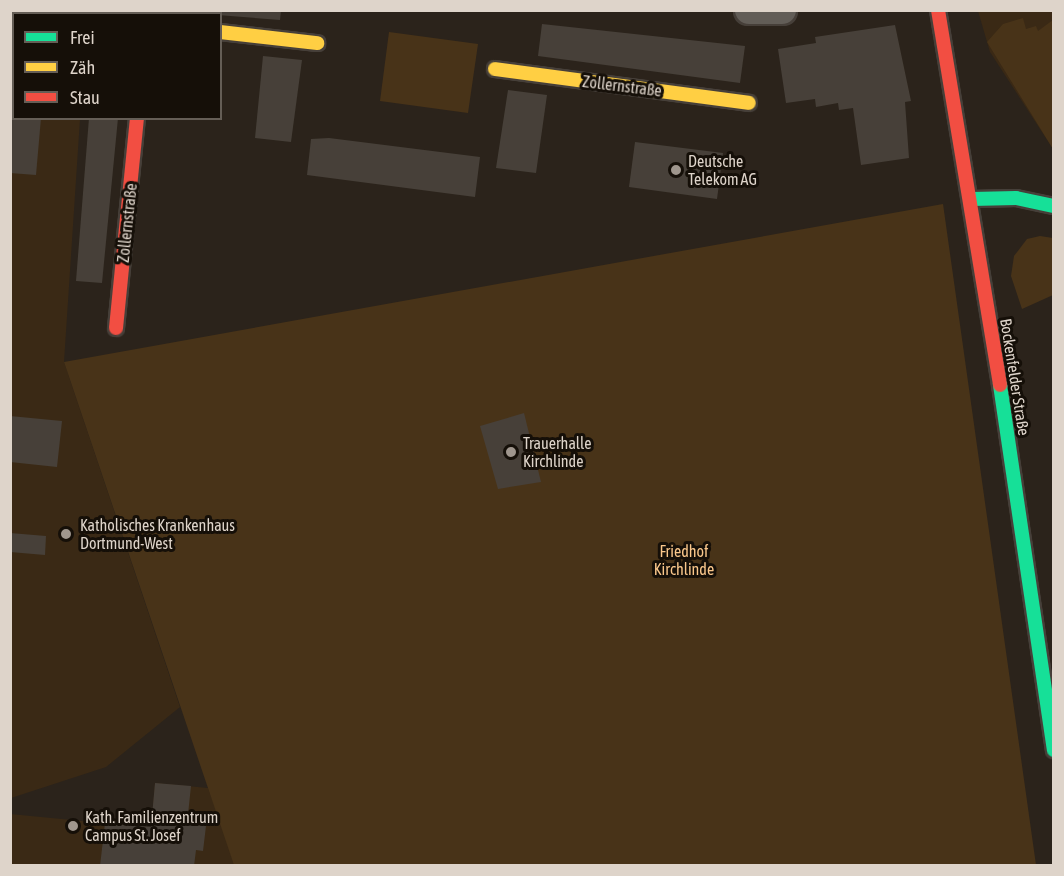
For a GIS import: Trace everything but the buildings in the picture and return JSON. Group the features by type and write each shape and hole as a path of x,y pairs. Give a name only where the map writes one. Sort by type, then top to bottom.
{"main road":[{"name":"Bockenfelder Straße","path":"938,10 972,199 1053,750"},
{"path":"222,32 317,43"},
{"name":"Zollernstraße","path":"495,69 749,103"},
{"name":"Zollernstraße","path":"116,328 137,120"},
{"path":"972,199 1016,198 1053,206"}],"street":[{"path":"749,10 782,10"}],"shaded area":[{"name":"Katholisches Krankenhaus Dortmund-West","path":"10,11 87,11 12,12 12,120 80,120 64,362 180,707 106,767 11,798"},
{"path":"978,11 1053,11 1053,149 990,52"},
{"name":"Kath. Familienzentrum Campus St. Josef","path":"155,783 208,788 236,865 11,865 10,814 164,829 153,807"}],"green space":[{"path":"1023,18 1026,29 1036,26 1038,31 1053,20 1053,149 987,42 1003,24"},
{"path":"389,32 478,44 468,113 380,101"},
{"name":"Friedhof Kirchlinde","path":"943,204 1036,865 234,865 64,362"},
{"path":"1040,236 1053,238 1053,295 1022,309 1011,276 1014,256 1027,239"}],"traffic: fast":[{"path":"972,199 1016,198 1054,206"},
{"path":"1000,385 1054,750"}],"traffic: slow":[{"path":"222,32 317,43"},
{"path":"495,69 749,103"}],"traffic: jam":[{"path":"938,10 1000,385"},
{"path":"116,328 137,120"}],"place":[{"name":"Deutsche Telekom AG","path":"676,170"},
{"name":"Trauerhalle Kirchlinde","path":"511,452"},
{"name":"Katholisches Krankenhaus Dortmund-West","path":"66,534"},
{"name":"Kath. Familienzentrum Campus St. Josef","path":"73,826"}]}
